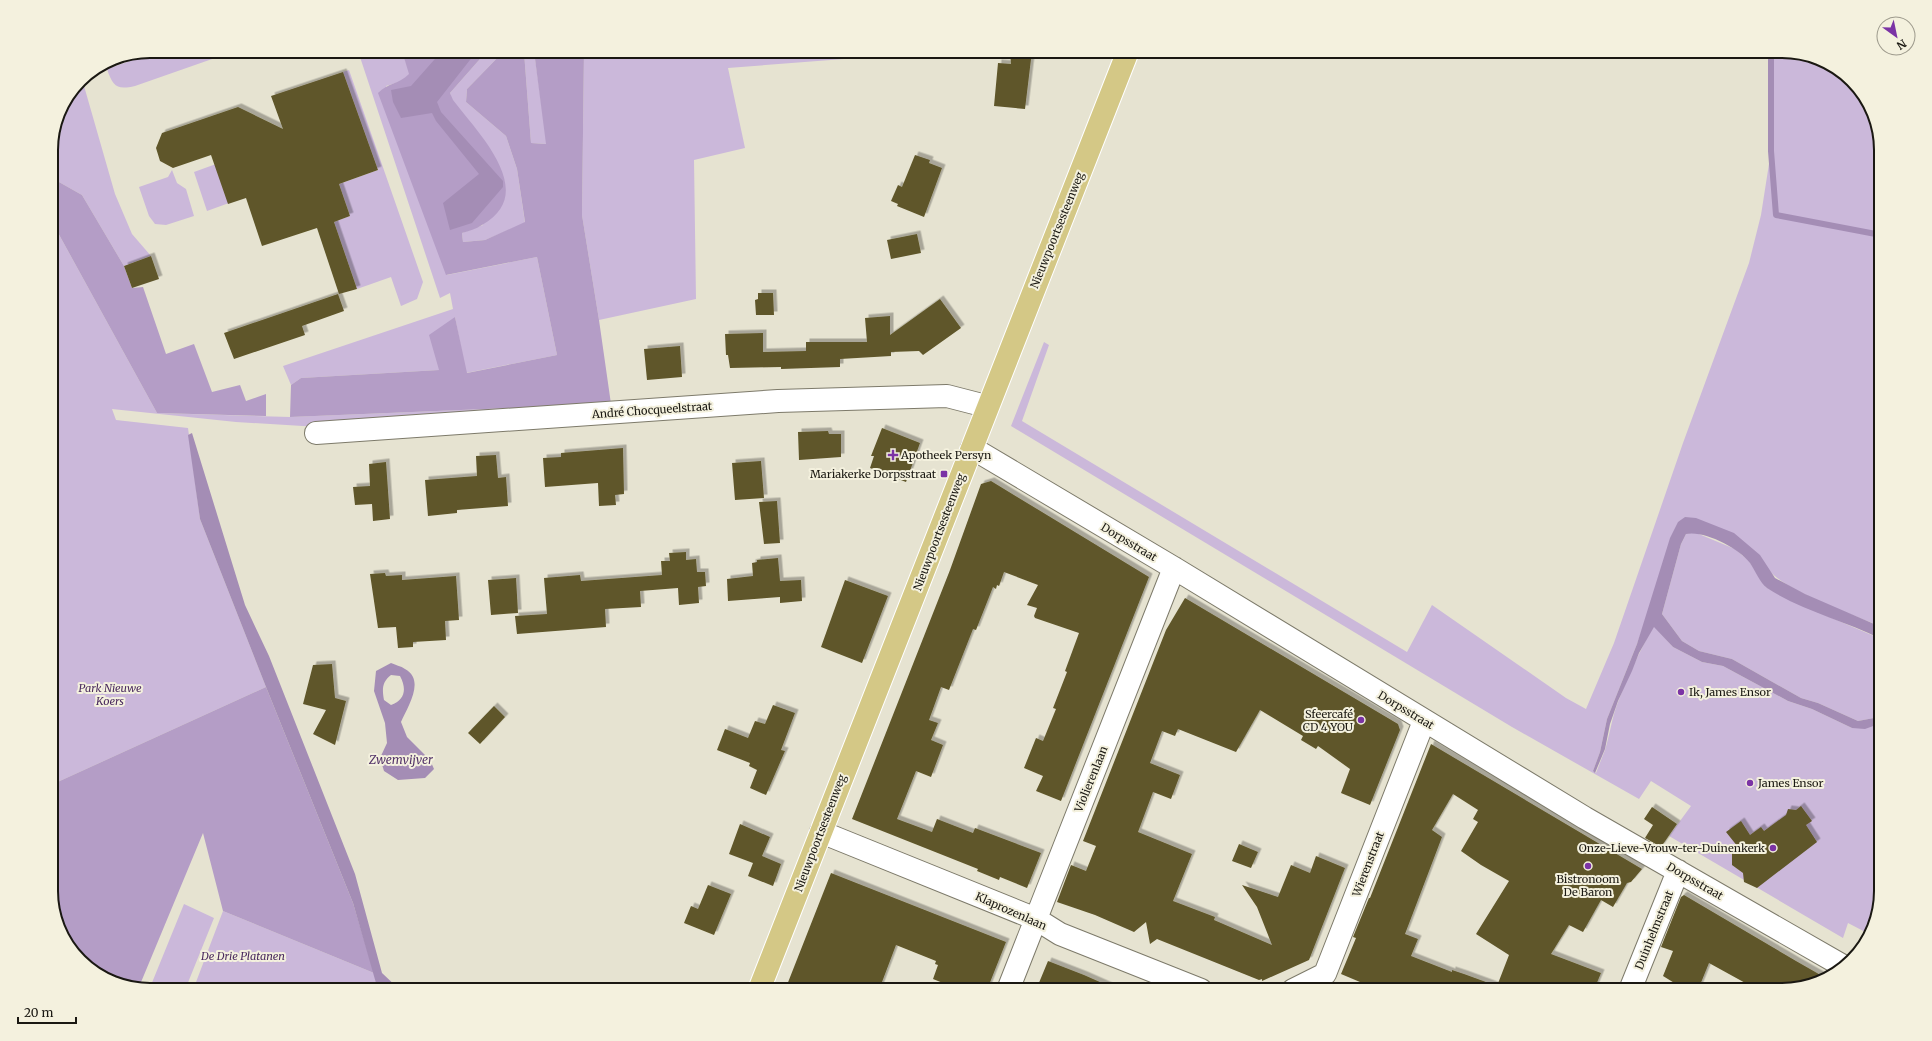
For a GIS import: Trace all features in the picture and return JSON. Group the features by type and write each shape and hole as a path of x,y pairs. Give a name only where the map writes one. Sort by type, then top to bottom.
{"main road":[{"name":"Nieuwpoortsesteenweg","path":"761,983 1125,58"}],"street":[{"name":"André Chocqueelstraat","path":"316,433 786,401 947,396 978,404 987,408"},
{"name":"Dorpsstraat","path":"972,448 1174,568 1585,818 1838,963"},
{"name":"Violierenlaan","path":"1011,983 1174,568"},
{"name":"Wierenstraat","path":"1307,983 1326,974 1424,721"},
{"name":"Klaprozenlaan","path":"821,832 1036,919 1060,934 1183,983"},
{"name":"Duinhelmstraat","path":"1633,983 1678,871"}],"green space":[{"path":"215,58 135,86 124,88 116,86 111,80 107,69 138,59"},
{"path":"360,58 404,58 410,74 402,81 386,86 447,275 537,257 557,355 466,373 455,317 439,370 301,378 291,385 283,366 453,309 450,293 440,298"},
{"path":"481,58 497,58 467,89 466,102 506,136 517,169 525,223 485,240 463,242 462,233 483,225 450,93"},
{"path":"524,58 535,58 547,144 531,143"},
{"path":"584,58 857,58 728,68 745,148 694,160 696,299 599,320 582,215"},
{"path":"1771,58 1800,60 1811,63 1833,74 1851,90 1858,99 1869,121 1872,132 1874,144 1874,624 1821,602 1790,586 1769,570 1685,517 1607,719 1600,752 1593,771 1596,773 1605,750 1616,708 1626,683 1654,626 1673,647 1702,662 1723,666 1788,701 1812,709 1852,728 1874,725 1874,890 1872,909 1864,931 1848,923 1843,938 1669,836 1691,806 1651,781 1639,799 1512,727 1011,426 1044,342 1049,345 1022,421 1407,652 1432,605 1566,698 1586,709 1614,643 1683,443 1749,263 1761,215 1771,151"},
{"path":"349,70 423,282 417,299 401,306 391,277 357,289 334,222 350,216 339,184 378,170 343,72"},
{"path":"84,87 115,194 132,234 151,256 124,266 82,195 59,182 58,144 61,127 65,115 74,99"},
{"path":"216,164 229,203 207,211 194,172"},
{"path":"172,170 177,183 186,189 194,216 166,225 155,224 149,216 139,187 168,177"},
{"name":"Park Nieuwe Koers","path":"58,233 157,413 290,417 611,404 319,427 236,422 112,409 116,420 188,428 200,519 266,687 58,782"},
{"path":"1694,532 1735,549 1749,561 1766,587 1792,601 1874,636 1874,718 1858,721 1818,703 1801,698 1732,659 1699,651 1682,641 1662,614 1681,544 1686,534"},
{"path":"184,904 214,918 188,983 152,983"},
{"name":"De Drie Platanen","path":"223,911 374,973 376,983 196,983"}],"shaded area":[{"path":"404,58 481,58 450,93 453,100 488,145 498,162 505,180 505,196 498,212 482,225 462,233 463,242 485,240 525,222 517,169 506,136 466,102 467,89 497,58 524,58 531,143 546,144 535,58 584,58 582,215 611,404 290,417 291,385 301,378 439,370 429,335 455,317 467,373 557,355 537,257 446,275 378,93 382,89 405,78 409,74"},
{"path":"58,180 82,195 124,266 132,288 143,287 166,354 194,344 212,392 240,385 246,401 266,394 266,416 157,413 58,233"},
{"path":"266,687 353,903 374,973 223,911 203,833 141,982 121,978 99,967 81,951 74,942 63,920 60,909 58,897 58,782"}],"water":[{"path":"436,58 472,58 437,102 441,112 503,181 503,187 472,223 450,230 443,203 479,174 436,121 432,113 401,118 393,102 391,90 411,86"},
{"path":"192,433 245,605 269,656 355,874 382,973 393,983 376,983 353,903 200,519 188,435"},
{"path":"1685,517 1696,518 1734,533 1760,555 1775,578 1805,594 1874,624 1874,636 1780,596 1764,586 1745,557 1730,546 1711,537 1693,533 1686,534 1681,544 1662,614 1682,641 1699,651 1732,659 1801,698 1818,703 1858,721 1874,718 1874,726 1865,729 1852,728 1812,709 1788,701 1723,666 1702,662 1673,647 1654,627 1639,653 1618,701 1610,724 1605,749 1595,773 1593,771 1600,752 1607,719 1637,644 1670,538 1678,522"},
{"name":"Zwemvijver","path":"391,663 405,669 411,674 414,680 415,687 413,694 401,722 407,737 430,760 434,769 425,778 398,780 384,771 380,758 387,743 385,723 374,691 376,671","holes":["391,675 400,676 404,685 403,694 396,703 391,705 384,700 383,686"]}],"building":[{"path":"1011,58 1031,58 1025,109 994,106 998,63 1011,64"},
{"path":"343,72 378,170 339,184 350,216 334,222 357,289 339,294 317,228 262,246 246,198 228,204 211,155 173,168 160,161 156,148 162,133 238,107 283,129 271,96"},
{"path":"915,155 930,160 929,163 942,168 924,217 897,206 898,204 891,201 898,185 902,187"},
{"path":"917,234 921,253 891,259 887,240"},
{"path":"151,256 159,279 132,288 124,266"},
{"path":"758,293 773,293 774,315 756,315 755,300 758,299"},
{"path":"338,294 344,311 302,326 305,335 234,359 224,333"},
{"path":"940,299 961,328 923,355 919,351 891,352 891,356 840,359 840,367 781,369 781,367 730,368 728,355 726,355 725,334 763,333 763,352 806,351 806,342 867,342 865,318 890,316 890,335"},
{"path":"680,346 682,377 647,380 644,349"},
{"path":"882,428 920,443 906,482 870,468 874,456 871,456"},
{"path":"828,431 829,434 841,434 841,457 799,460 798,432"},
{"path":"623,448 624,494 615,495 616,505 599,506 598,483 545,487 543,458 561,457 561,453"},
{"path":"496,455 498,478 506,477 508,506 457,510 457,513 428,516 425,480 477,476 476,456"},
{"path":"761,461 764,498 735,500 732,463"},
{"path":"386,462 390,519 373,521 372,504 355,505 353,487 370,486 369,464"},
{"path":"991,481 1149,577 1061,801 1036,791 1043,776 1024,768 1036,738 1043,741 1056,709 1053,708 1067,672 1065,671 1079,633 1035,618 1034,616 1037,608 1027,605 1038,585 1004,572 999,586 997,585 996,589 993,587 976,630 973,629 949,690 941,687 929,720 938,723 931,740 943,745 931,777 916,771 897,819 932,832 937,819 973,833 975,828 1041,853 1027,888 1000,877 999,880 977,871 978,869 852,819 950,570 981,484"},
{"path":"777,501 780,543 764,544 759,502"},
{"path":"686,552 686,560 696,559 697,572 705,572 706,586 698,587 699,603 679,605 678,588 640,591 641,607 605,609 606,627 517,634 515,616 547,614 544,578 580,575 581,581 662,575 661,561 670,561 669,553"},
{"path":"778,558 780,581 801,580 802,601 780,603 780,597 728,601 727,579 753,576 752,563 757,562 757,560"},
{"path":"385,573 386,576 402,575 402,580 456,576 459,620 445,621 446,640 413,642 413,647 398,648 396,627 378,628 370,574"},
{"path":"516,578 518,613 491,615 488,580"},
{"path":"845,580 888,596 862,663 821,647"},
{"path":"1185,598 1398,724 1400,730 1370,805 1341,793 1350,769 1318,746 1316,749 1301,740 1303,736 1260,710 1236,752 1178,729 1175,736 1162,731 1150,763 1180,775 1171,799 1153,792 1138,832 1192,854 1173,901 1215,917 1214,920 1272,945 1257,907 1242,885 1278,897 1291,865 1310,873 1316,856 1345,868 1309,960 1262,981 1262,979 1259,980 1157,939 1150,944 1146,922 1134,932 1095,915 1057,902 1071,865 1086,871 1096,846 1083,841 1166,630"},
{"path":"332,664 335,698 346,701 335,745 313,734 326,710 303,704 313,665"},
{"path":"773,705 795,713 781,750 785,751 766,795 750,788 757,770 749,766 750,763 717,750 725,729 748,738 755,721 765,724"},
{"path":"494,706 505,717 480,744 468,733"},
{"path":"1431,744 1642,869 1631,882 1627,883 1613,907 1601,900 1583,932 1569,925 1551,954 1601,973 1597,983 1498,983 1509,955 1476,934 1509,881 1481,865 1461,851 1478,822 1473,819 1478,810 1453,794 1432,830 1442,837 1405,934 1418,939 1411,956 1452,972 1452,970 1489,983 1362,983 1341,974 1356,938 1353,937"},
{"name":"Onze-Lieve-Vrouw-ter-Duinenkerk","path":"1801,806 1812,821 1806,825 1817,842 1757,888 1744,882 1743,873 1732,865 1732,853 1738,847 1726,832 1741,821 1750,835 1761,827 1764,831 1786,815 1788,809 1796,810"},
{"path":"1652,807 1677,824 1661,847 1645,838 1653,825 1644,819"},
{"path":"740,824 770,837 762,856 781,864 773,886 748,876 753,863 729,854"},
{"path":"1239,844 1258,852 1251,868 1232,861"},
{"path":"831,873 1006,942 990,983 943,983 933,979 938,965 935,964 936,961 896,945 882,983 788,983"},
{"path":"708,885 731,894 714,935 684,923 691,906 698,909"},
{"path":"1684,895 1819,974 1805,980 1794,982 1745,983 1709,963 1701,983 1674,983 1663,976 1673,951 1661,947 1681,897"},
{"path":"1048,961 1102,983 1039,983"}],"waterway":[{"path":"1771,58 1771,151 1776,215 1874,234"}],"place":[{"name":"Apotheek Persyn","path":"893,455"},
{"name":"Mariakerke Dorpsstraat","path":"944,474"},
{"name":"Ik, James Ensor","path":"1681,692"},
{"name":"Sfeercafé CD 4 YOU","path":"1361,720"},
{"name":"James Ensor","path":"1750,783"},
{"name":"Onze-Lieve-Vrouw-ter-Duinenkerk","path":"1773,848"},
{"name":"Bistronoom De Baron","path":"1588,866"}]}
